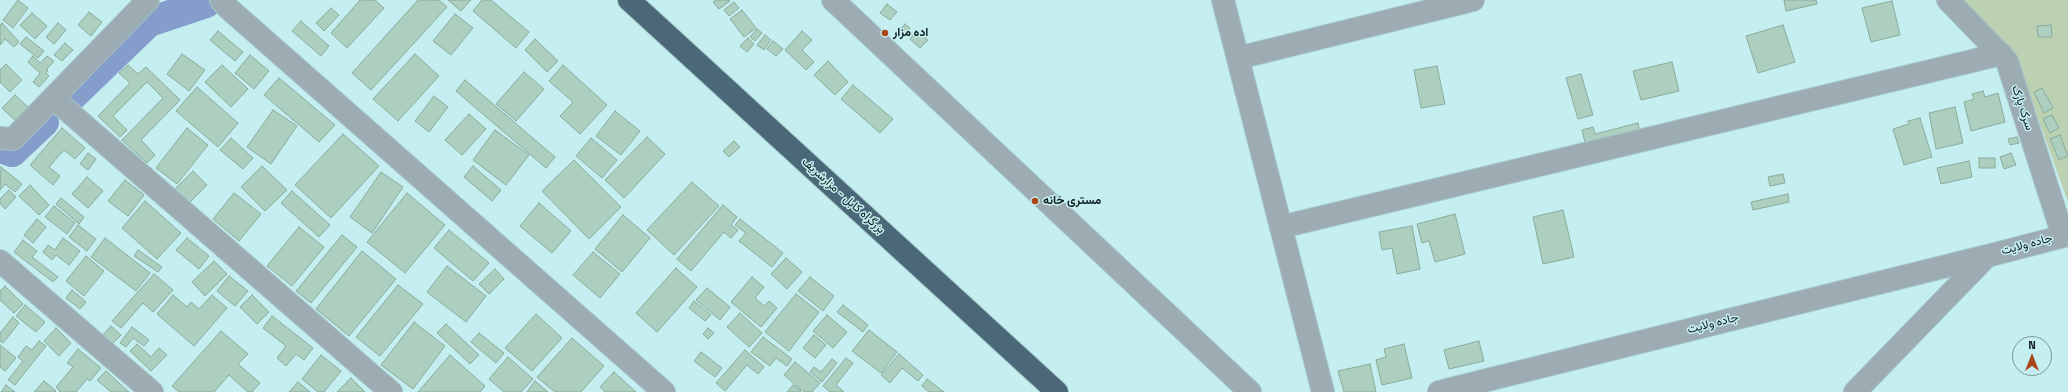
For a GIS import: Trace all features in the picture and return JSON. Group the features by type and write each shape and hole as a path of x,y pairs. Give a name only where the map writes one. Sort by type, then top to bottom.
{"highway":[{"name":"بزرگراه کابل - مزارشریف","path":"629,0 1057,392"}],"street":[{"path":"0,138 13,139 148,0"},
{"path":"221,0 228,8 664,392"},
{"path":"833,0 1250,392"},
{"path":"1223,0 1323,392"},
{"path":"1238,58 1473,0"},
{"name":"سرک پارک","path":"1948,0 2007,61 2066,235"},
{"path":"1281,227 2001,54"},
{"path":"53,98 391,392"},
{"name":"جاده ولایت","path":"1439,392 2066,235"},
{"name":"جاده ولایت","path":"1855,392 1987,256"},
{"path":"0,261 152,392"}],"green space":[{"path":"1959,0 2068,0 2068,202 2017,60"}],"building":[{"path":"18,0 28,8 13,28 3,20"},
{"path":"360,0 375,0 384,8 347,48 331,33"},
{"path":"418,0 439,0 447,7 371,90 352,73"},
{"path":"448,0 471,0 461,11"},
{"path":"482,0 491,0 529,32 516,48 473,11"},
{"path":"716,0 730,1 719,9 713,2"},
{"path":"1784,0 1816,0 1817,4 1786,11"},
{"path":"1892,1 1900,35 1871,42 1862,8"},
{"path":"734,2 739,8 729,16 724,10"},
{"path":"887,4 897,12 890,20 880,13"},
{"path":"331,8 339,15 324,31 316,23"},
{"path":"742,10 756,28 744,37 730,19"},
{"path":"89,12 102,22 91,36 78,25"},
{"path":"32,13 47,26 35,39 20,25"},
{"path":"455,14 473,28 451,55 433,41"},
{"path":"301,21 329,46 321,56 292,31"},
{"path":"2,23 19,42 14,47 5,39 0,45 0,25"},
{"path":"58,23 66,30 54,44 46,37"},
{"path":"905,24 910,28 905,34 900,30"},
{"path":"1783,25 1795,62 1758,73 1746,36"},
{"path":"2051,25 2052,37 2038,37 2037,26"},
{"path":"757,29 762,33 755,41 750,37"},
{"path":"917,30 928,40 920,48 910,39"},
{"path":"218,31 243,52 235,61 210,40"},
{"path":"802,31 812,40 802,50 814,62 806,70 785,50"},
{"path":"765,35 771,40 764,50 757,45"},
{"path":"26,37 44,51 38,58 20,44"},
{"path":"748,38 754,44 747,52 740,46"},
{"path":"535,39 558,61 547,72 525,50"},
{"path":"773,41 783,49 776,56 767,49"},
{"path":"65,43 73,50 62,61 54,55"},
{"path":"182,54 205,70 189,91 167,74"},
{"path":"415,54 439,76 398,121 373,99"},
{"path":"250,55 269,71 254,89 235,73"},
{"path":"33,56 40,63 47,56 54,61 47,69 48,70 46,73 49,76 39,87 33,82 40,73 28,62"},
{"path":"828,61 848,82 835,95 814,75"},
{"path":"1672,62 1679,91 1641,100 1633,71"},
{"path":"6,64 22,80 10,92 0,82 0,70"},
{"path":"128,65 138,74 146,67 180,100 141,140 155,155 147,163 122,140 163,98 147,82 113,116 127,130 120,137 98,116 130,83 119,73"},
{"path":"222,65 248,89 231,107 205,82"},
{"path":"563,65 607,105 580,134 560,116 573,102 549,81"},
{"path":"1437,66 1445,104 1421,108 1414,70"},
{"path":"524,72 544,89 516,121 496,104"},
{"path":"1581,74 1593,115 1578,119 1566,78"},
{"path":"279,78 335,125 319,142 264,95"},
{"path":"465,80 555,157 546,168 456,91"},
{"path":"853,85 893,119 880,133 841,99"},
{"path":"197,87 238,123 218,147 176,111"},
{"path":"2042,88 2053,108 2044,113 2034,92"},
{"path":"1983,91 1985,97 1998,93 2005,122 1971,131 1964,102 1974,99 1972,94"},
{"path":"15,95 28,107 15,120 2,108"},
{"path":"434,96 448,107 429,132 415,121"},
{"path":"1955,107 1963,143 1936,149 1929,113"},
{"path":"273,110 297,126 271,164 247,147"},
{"path":"615,111 640,131 621,155 596,136"},
{"path":"469,114 486,129 462,155 445,140"},
{"path":"2052,115 2059,128 2050,133 2043,119"},
{"path":"1920,118 1932,157 1904,165 1893,129 1909,124 1908,121"},
{"path":"1638,123 1641,137 1587,151 1582,130 1593,127 1595,134"},
{"path":"62,128 85,148 75,159 64,150 49,167 60,176 53,185 30,165"},
{"path":"187,128 208,145 177,184 156,168"},
{"path":"495,130 529,155 506,185 473,160"},
{"path":"343,134 379,166 331,218 295,185"},
{"path":"2060,135 2068,156 2059,160 2050,139"},
{"path":"647,137 665,154 624,198 605,180"},
{"path":"2017,137 2019,143 2010,145 2008,139"},
{"path":"231,138 253,158 243,169 220,150"},
{"path":"591,138 617,160 602,178 576,156"},
{"path":"734,141 740,147 729,157 723,151"},
{"path":"88,153 96,159 88,170 80,164"},
{"path":"2011,153 2016,165 2004,169 2000,157"},
{"path":"1979,158 1995,158 1995,168 1979,168"},
{"path":"574,160 621,207 589,239 542,191"},
{"path":"1969,161 1972,177 1941,184 1937,168"},
{"path":"262,166 287,190 265,211 241,187"},
{"path":"473,166 501,190 492,201 464,177"},
{"path":"1,167 22,184 15,192 5,184 0,190"},
{"path":"193,171 207,185 189,203 175,189"},
{"path":"381,172 403,187 372,233 350,217"},
{"path":"1783,174 1785,183 1770,186 1768,177"},
{"path":"87,177 103,191 88,208 72,194"},
{"path":"125,180 144,195 128,216 108,201"},
{"path":"692,182 719,206 674,255 647,230"},
{"path":"30,185 49,205 39,215 19,196"},
{"path":"9,190 16,197 5,209 0,203 0,199"},
{"path":"292,191 330,225 319,237 281,203"},
{"path":"234,193 261,214 239,241 213,219"},
{"path":"407,193 445,225 405,273 367,242"},
{"path":"1788,194 1789,202 1753,210 1751,202"},
{"path":"61,198 84,217 79,224 56,204"},
{"path":"145,201 181,233 157,259 122,228"},
{"path":"539,203 571,231 552,253 520,226"},
{"path":"723,205 737,217 731,225 738,230 731,238 724,232 691,271 677,259"},
{"path":"54,206 75,223 67,234 45,217"},
{"path":"1563,210 1574,257 1543,264 1533,217"},
{"path":"1455,214 1465,254 1435,262 1429,241 1422,243 1417,224"},
{"path":"623,215 650,238 622,272 595,249"},
{"path":"37,219 46,227 33,243 24,235"},
{"path":"740,219 783,253 772,267 739,241 746,233 735,225"},
{"path":"78,225 96,239 87,251 69,237"},
{"path":"1412,226 1420,269 1397,274 1392,248 1382,250 1379,232"},
{"path":"299,227 324,247 292,286 267,266"},
{"path":"449,230 489,263 473,281 434,248"},
{"path":"342,235 357,247 311,303 296,291"},
{"path":"63,238 80,251 69,265 56,255 52,260 43,252 48,245 55,250"},
{"path":"105,238 150,273 136,291 91,257"},
{"path":"187,238 209,256 199,269 176,250"},
{"path":"23,240 37,251 32,257 58,277 53,282 14,252"},
{"path":"138,250 162,267 158,272 134,256"},
{"path":"362,251 396,279 349,336 316,309"},
{"path":"593,252 620,274 600,298 573,275"},
{"path":"86,256 104,271 84,296 66,281"},
{"path":"786,258 802,272 787,289 771,274"},
{"path":"214,261 227,274 205,296 192,282"},
{"path":"447,266 486,296 466,322 427,292"},
{"path":"676,268 697,287 657,332 636,313"},
{"path":"495,269 504,279 489,294 479,284"},
{"path":"154,274 173,290 153,312 143,303 121,328 112,321"},
{"path":"229,276 248,291 235,306 217,291"},
{"path":"752,277 764,287 755,298 764,306 769,301 777,308 761,327 731,302"},
{"path":"810,277 834,296 823,311 798,291"},
{"path":"398,285 423,304 380,356 356,337"},
{"path":"5,286 23,304 14,313 0,300 0,291"},
{"path":"707,288 730,307 720,320 696,300"},
{"path":"72,290 86,302 80,309 66,298"},
{"path":"796,294 819,312 789,351 765,332"},
{"path":"173,295 187,307 191,302 199,309 212,295 227,308 194,346 157,314"},
{"path":"252,295 269,312 257,324 240,307"},
{"path":"694,301 711,315 705,321 689,308"},
{"path":"25,305 45,322 36,332 16,316"},
{"path":"843,305 868,325 863,332 837,312"},
{"path":"740,313 762,333 749,347 727,327"},
{"path":"536,314 562,338 532,371 505,348"},
{"path":"827,315 847,332 833,348 813,331"},
{"path":"272,316 313,348 304,360 296,354 286,366 277,358 286,346 263,328"},
{"path":"13,317 19,323 3,343 0,341 0,333"},
{"path":"414,322 445,346 413,389 381,365"},
{"path":"446,324 479,355 470,364 437,333"},
{"path":"111,326 121,335 112,344 102,336"},
{"path":"132,327 149,340 144,346 133,338 126,347 120,343"},
{"path":"56,328 71,343 59,356 44,341"},
{"path":"708,328 714,333 708,339 703,334"},
{"path":"869,330 897,352 881,373 852,351"},
{"path":"221,331 248,354 238,364 260,383 252,392 248,392 229,375 214,392 179,392 172,386"},
{"path":"479,333 504,353 496,363 471,342"},
{"path":"814,335 826,345 815,358 803,348"},
{"path":"763,337 792,359 787,366 776,358 770,366 751,352"},
{"path":"572,338 604,366 581,392 555,392 537,377"},
{"path":"39,341 46,346 15,385 8,380 23,361 18,357 26,346 32,350"},
{"path":"1479,341 1484,361 1449,369 1444,350"},
{"path":"137,344 151,357 159,348 167,355 151,371 130,351"},
{"path":"1404,344 1412,378 1382,385 1376,360 1386,357 1384,349"},
{"path":"0,345 16,358 5,371 0,367"},
{"path":"78,349 101,368 90,381 87,379 76,392 59,392 60,391 56,387 73,367 67,363"},
{"path":"745,350 764,367 758,374 747,365 725,391 716,383"},
{"path":"701,352 722,368 715,377 694,361"},
{"path":"899,354 923,375 918,381 902,368 890,383 881,375"},
{"path":"321,355 341,371 324,392 318,392 302,379"},
{"path":"450,355 485,386 480,392 418,392"},
{"path":"508,357 533,379 521,392 504,392 489,379"},
{"path":"846,358 853,363 836,385 844,392 830,392 823,386"},
{"path":"832,359 837,363 822,382 810,372 814,367 821,372"},
{"path":"795,362 820,383 812,392 804,392 784,375"},
{"path":"1370,364 1376,392 1344,392 1338,371"},
{"path":"106,371 129,392 111,392 97,380"},
{"path":"614,372 636,392 605,392 600,387"},
{"path":"351,378 365,392 337,392"},
{"path":"927,379 944,392 929,392 922,386"},
{"path":"44,381 56,391 34,392"},
{"path":"535,381 548,392 527,392"},
{"path":"298,382 310,392 289,392"},
{"path":"6,385 15,392 1,392"},
{"path":"793,385 801,391 787,392"}],"waterway":[{"path":"68,100 149,22 206,3"},
{"path":"0,148 12,152 44,122"}],"place":[{"name":"اده مزار","path":"885,33"},
{"name":"مستری خانه","path":"1035,201"}]}
